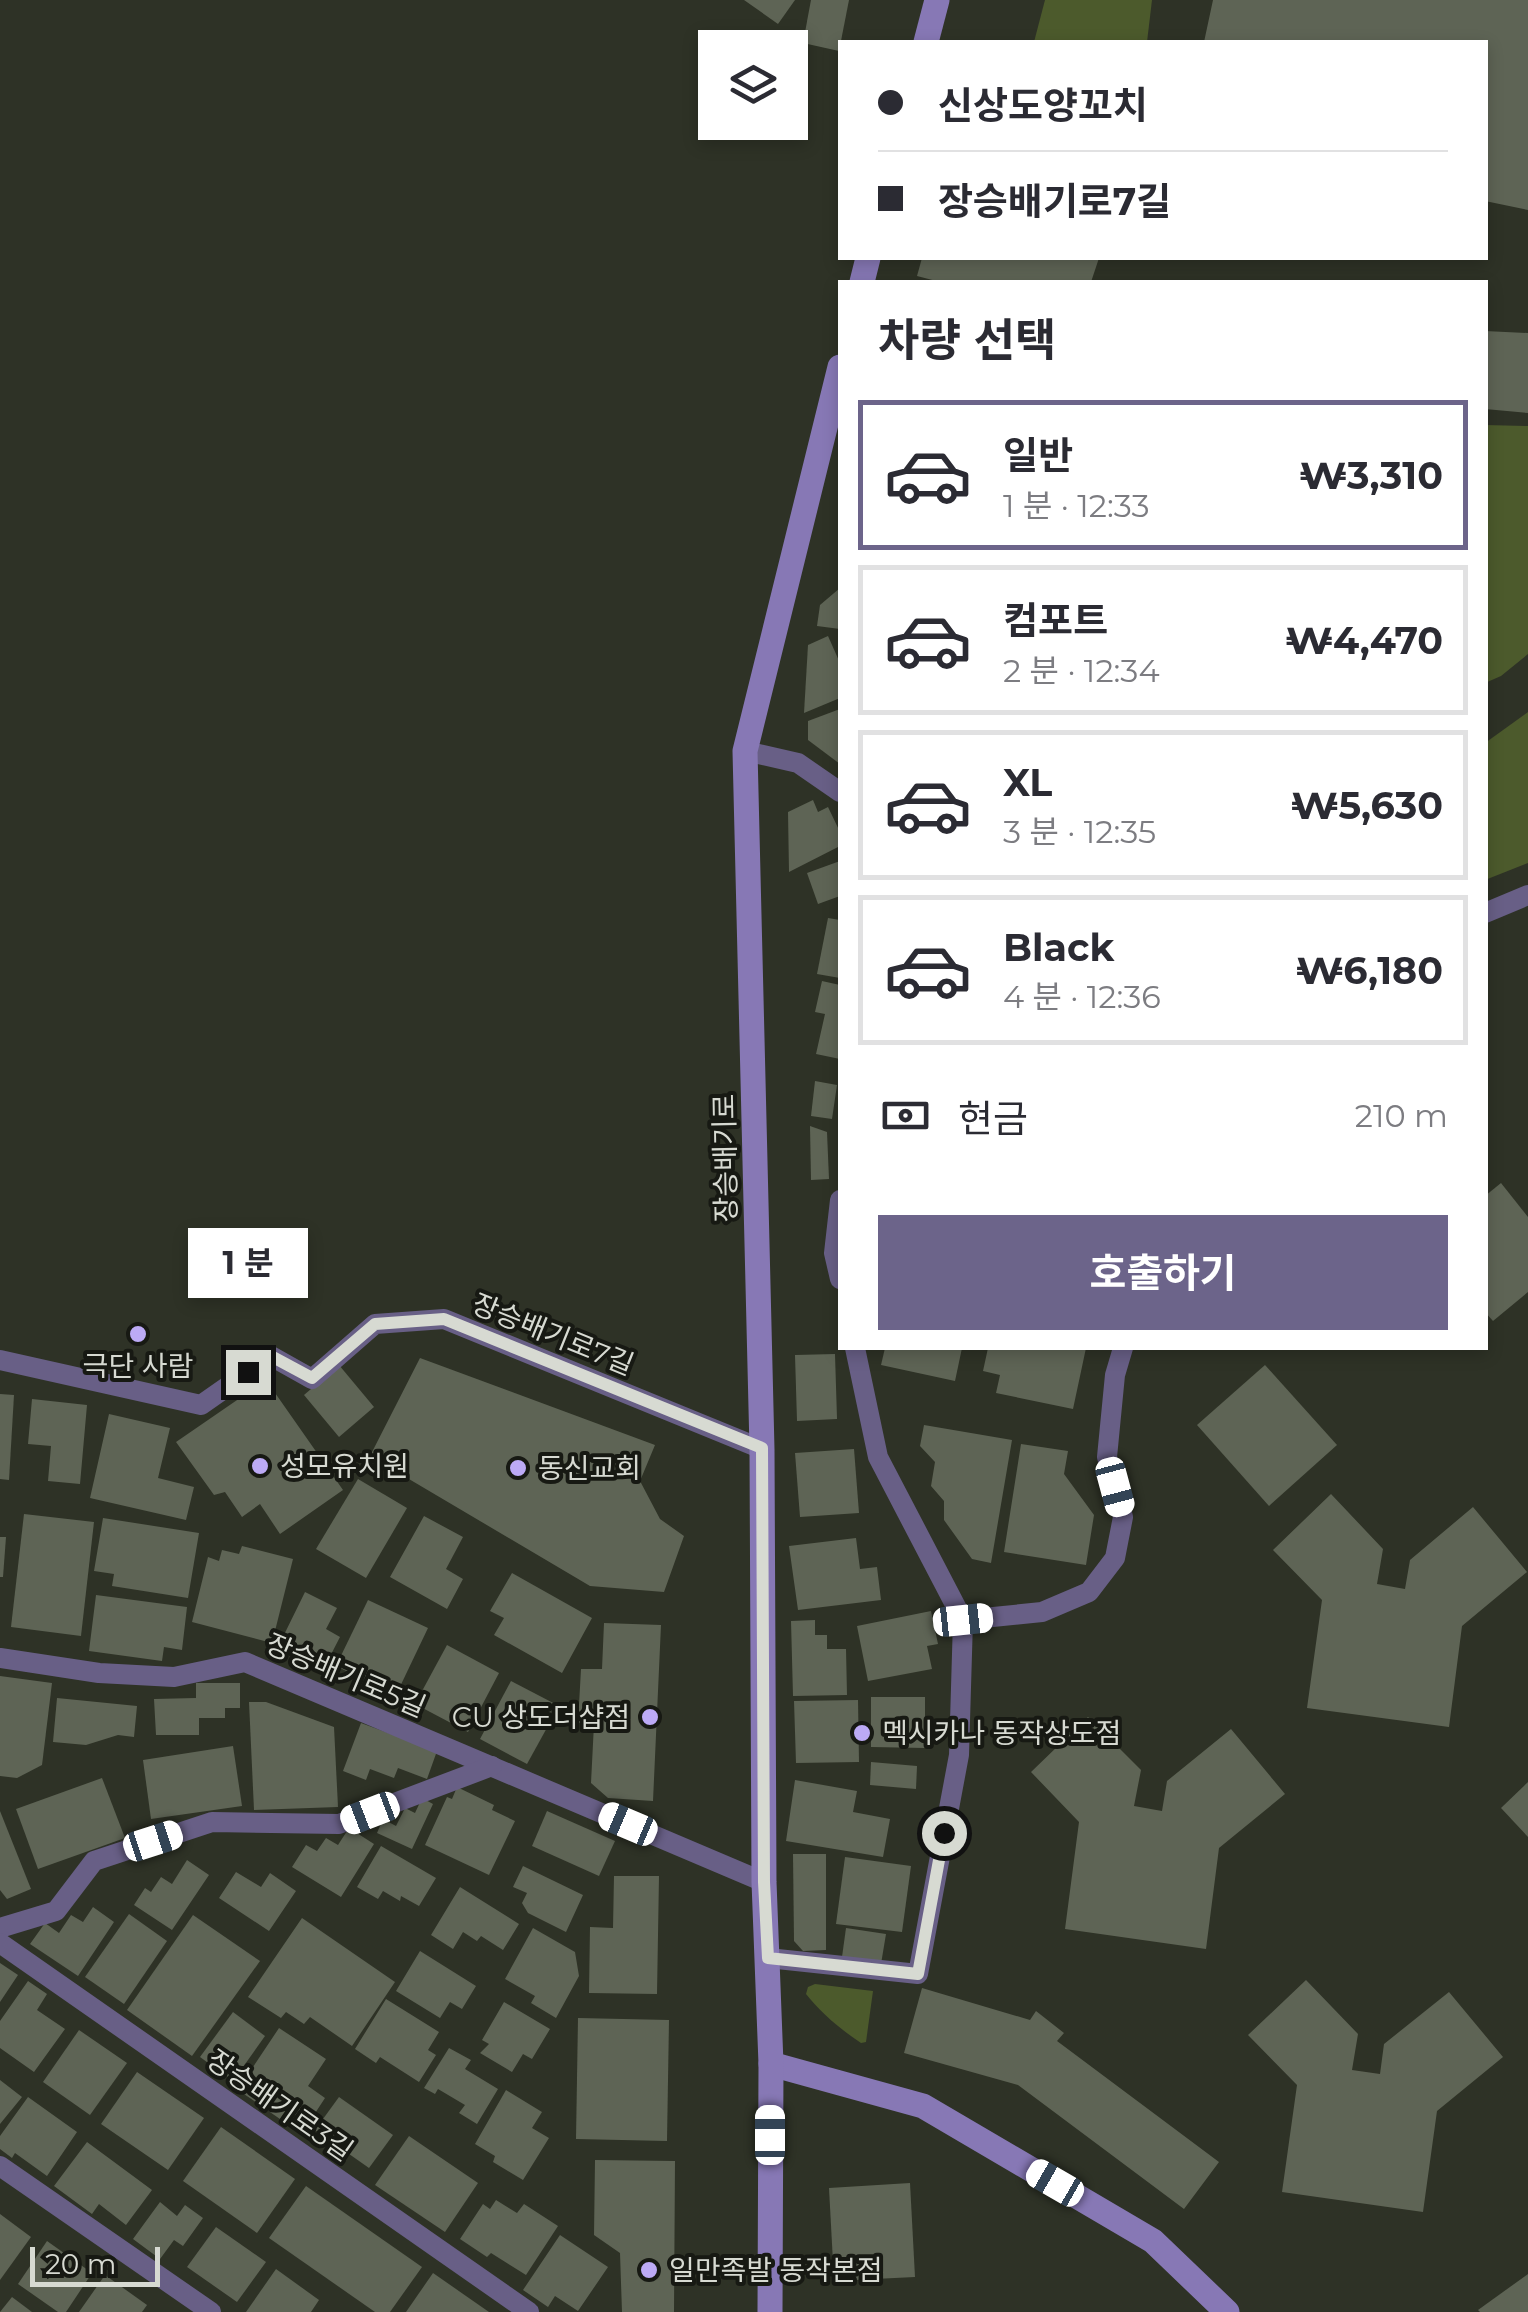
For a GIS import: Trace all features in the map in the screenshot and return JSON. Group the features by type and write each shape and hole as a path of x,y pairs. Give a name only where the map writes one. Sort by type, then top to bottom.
{"main road":[{"path":"927,40 937,0"},
{"name":"장승배기로","path":"770,2312 771,2064 764,1882 762,1448 745,751 838,375"},
{"path":"771,2064 923,2106 1153,2241 1228,2312"}],"lane":[{"path":"745,751 798,763 838,791"},
{"path":"1488,912 1528,895"},
{"path":"838,1218 834,1253 838,1270"},
{"name":"장승배기로7길","path":"0,1360 201,1405 271,1356 312,1378 375,1324 444,1319 762,1448"},
{"path":"768,1958 918,1974 959,1755 963,1620 878,1457 855,1350"},
{"path":"963,1620 1042,1612 1090,1592 1115,1558 1123,1517 1107,1457 1115,1375 1121,1350"},
{"name":"장승배기로5길","path":"0,1658 99,1673 174,1677 245,1662 764,1882"},
{"path":"0,1928 56,1911 94,1861 212,1822 339,1824 492,1766"},
{"name":"장승배기로3길","path":"0,1942 529,2312"},
{"path":"0,2166 211,2312"}],"green space":[{"path":"1045,0 1152,0 1147,40 1035,40"},
{"path":"1488,425 1528,426 1528,654 1488,682"},
{"path":"1528,712 1528,863 1488,879 1488,741"},
{"path":"815,1984 873,1991 866,2042 861,2043 846,2032 812,2001 806,1994 808,1987"}],"building":[{"path":"744,0 795,0 778,24"},
{"path":"811,0 849,0 838,51 808,44 805,30"},
{"path":"1213,0 1528,0 1528,210 1488,202 1488,40 1204,40"},
{"path":"921,260 1098,260 1092,280 932,280 917,276"},
{"path":"1488,331 1528,333 1528,413 1488,409"},
{"path":"838,590 838,629 817,626 820,605"},
{"path":"828,636 838,658 838,699 804,713 808,645"},
{"path":"838,710 838,762 808,740 808,721"},
{"path":"813,800 818,812 828,807 838,828 838,847 789,872 788,812"},
{"path":"838,862 838,897 818,904 807,873"},
{"path":"828,918 838,920 838,978 817,974"},
{"path":"822,981 838,985 838,1059 816,1054 825,1014 815,1012"},
{"path":"815,1081 837,1085 832,1119 811,1116"},
{"path":"810,1126 827,1132 829,1179 811,1180"},
{"path":"1501,1183 1528,1217 1528,1292 1493,1321 1488,1315 1488,1194"},
{"path":"885,1350 962,1350 955,1381 881,1365"},
{"path":"988,1350 1086,1350 1073,1409 996,1393 1000,1375 983,1371"},
{"path":"835,1354 837,1419 797,1421 795,1355"},
{"name":"동신교회","path":"420,1358 655,1445 640,1481 660,1519 684,1536 664,1592 590,1586 370,1456"},
{"path":"339,1365 374,1407 339,1437 304,1395"},
{"path":"1265,1365 1337,1445 1269,1506 1197,1425"},
{"name":"성모유치원","path":"266,1380 343,1490 280,1534 260,1504 242,1517 225,1492 214,1495 176,1442"},
{"path":"0,1394 14,1395 9,1480 0,1479"},
{"path":"32,1399 87,1405 80,1484 48,1481 51,1446 28,1444"},
{"path":"109,1414 170,1428 158,1478 194,1487 186,1520 90,1498"},
{"path":"924,1425 1012,1440 991,1563 972,1559 944,1520 944,1501 931,1486 935,1462 920,1446"},
{"path":"1021,1444 1068,1451 1064,1474 1094,1515 1086,1565 1004,1552"},
{"path":"854,1449 859,1513 800,1517 795,1453"},
{"path":"358,1479 407,1508 366,1578 316,1549"},
{"path":"1331,1494 1383,1549 1377,1584 1405,1589 1410,1560 1473,1507 1527,1572 1462,1626 1449,1727 1307,1708 1322,1600 1273,1550"},
{"path":"24,1514 94,1522 81,1636 11,1627"},
{"path":"424,1516 463,1537 446,1569 463,1579 447,1609 390,1577"},
{"path":"103,1518 199,1533 188,1598 112,1586 114,1574 94,1571"},
{"path":"0,1537 6,1537 3,1577 0,1577"},
{"path":"856,1538 860,1569 877,1567 881,1600 798,1610 789,1546"},
{"path":"242,1546 293,1559 272,1643 192,1622 208,1557 219,1561 222,1550 239,1554"},
{"path":"512,1573 592,1618 562,1673 494,1635 504,1618 490,1611"},
{"path":"305,1592 337,1608 326,1629 340,1637 323,1670 278,1647"},
{"path":"96,1595 187,1607 182,1650 164,1647 162,1661 89,1651"},
{"path":"368,1600 428,1628 396,1695 336,1666"},
{"path":"931,1611 938,1644 927,1646 932,1669 868,1681 857,1626"},
{"path":"815,1620 815,1635 827,1635 827,1649 846,1649 847,1695 793,1696 791,1621"},
{"path":"604,1623 661,1625 653,1801 608,1798 591,1783 594,1724 578,1723 581,1669 602,1669"},
{"path":"447,1645 499,1673 468,1732 415,1704"},
{"path":"0,1676 52,1683 42,1765 17,1778 0,1776"},
{"path":"511,1681 559,1706 527,1764 480,1739"},
{"path":"196,1683 240,1683 240,1708 225,1708 225,1718 199,1718 199,1735 156,1735 154,1699 196,1698"},
{"path":"871,1697 925,1697 925,1748 871,1747"},
{"path":"57,1698 137,1706 134,1737 118,1735 86,1745 53,1742"},
{"path":"858,1700 859,1762 796,1763 794,1701"},
{"path":"249,1702 266,1702 334,1727 338,1807 254,1810"},
{"path":"1088,1717 1141,1770 1134,1806 1162,1811 1167,1781 1231,1729 1285,1794 1219,1848 1206,1949 1065,1929 1079,1822 1031,1772"},
{"path":"361,1723 437,1751 427,1779 398,1768 394,1778 370,1769 366,1780 343,1771"},
{"path":"233,1746 242,1806 151,1819 143,1760"},
{"path":"871,1762 917,1766 916,1789 870,1785"},
{"path":"102,1778 125,1838 38,1869 16,1809"},
{"path":"795,1780 857,1791 853,1812 890,1819 883,1857 786,1841"},
{"path":"1528,1782 1528,1837 1501,1808"},
{"path":"457,1787 494,1805 492,1810 515,1821 489,1875 425,1845 447,1797 452,1799"},
{"path":"422,1798 433,1804 412,1849 377,1833 383,1819 396,1826 405,1808 415,1813"},
{"path":"0,1811 31,1889 7,1899 0,1890"},
{"path":"547,1811 615,1841 599,1876 532,1846"},
{"path":"349,1828 374,1844 341,1897 292,1867 306,1845 317,1851 326,1838 338,1845"},
{"path":"381,1846 436,1878 419,1906 383,1891 378,1899 357,1887"},
{"path":"793,1854 826,1854 826,1950 803,1951 794,1941"},
{"path":"845,1857 911,1866 902,1932 836,1924"},
{"path":"187,1860 209,1875 172,1930 134,1905 145,1888 151,1892 161,1877 172,1884"},
{"path":"523,1866 583,1895 566,1932 528,1913 522,1903 527,1893 513,1887"},
{"path":"236,1872 261,1887 270,1873 296,1891 269,1931 219,1898"},
{"path":"614,1876 659,1876 657,1994 589,1993 590,1927 613,1928"},
{"path":"460,1887 519,1924 503,1950 481,1936 477,1941 463,1932 453,1949 431,1935"},
{"path":"93,1907 114,1922 78,1976 30,1944 45,1923 59,1933 71,1915 83,1922"},
{"path":"129,1914 167,1941 124,2004 85,1977"},
{"path":"193,1915 260,1961 192,2056 127,2010"},
{"path":"302,1918 395,1982 352,2046 310,2017 304,2024 286,2012 281,2018 248,1997"},
{"path":"533,1928 575,1952 579,1976 556,2018 531,2003 535,1996 505,1979"},
{"path":"846,1928 886,1934 881,1964 842,1957"},
{"path":"420,1951 476,1986 462,2009 450,2002 440,2018 396,1991"},
{"path":"0,1963 18,1975 0,2002"},
{"path":"1306,1980 1358,2034 1352,2070 1380,2074 1384,2044 1449,1992 1503,2057 1437,2111 1423,2212 1282,2192 1297,2085 1248,2035"},
{"path":"28,1981 47,1994 37,2010 65,2029 34,2072 0,2048 0,2021"},
{"path":"922,1988 1030,2020 1036,2011 1064,2033 1057,2041 1219,2162 1184,2209 1018,2085 904,2053"},
{"path":"386,1999 439,2032 428,2050 436,2055 419,2082 380,2057 376,2063 355,2049"},
{"path":"504,2002 550,2029 532,2059 523,2054 512,2072 480,2053 489,2044 482,2040"},
{"path":"233,2012 265,2036 233,2081 200,2057"},
{"path":"578,2018 669,2020 667,2141 576,2139"},
{"path":"279,2028 326,2059 308,2086 325,2098 308,2124 286,2110 280,2119 244,2094 251,2083 245,2079"},
{"path":"79,2030 127,2063 90,2115 43,2082"},
{"path":"449,2048 471,2060 465,2069 498,2089 477,2124 459,2113 465,2105 438,2089 435,2094 424,2088"},
{"path":"137,2072 204,2118 168,2170 101,2124"},
{"path":"0,2080 22,2097 0,2124"},
{"path":"506,2090 542,2112 532,2128 549,2138 523,2180 493,2162 495,2156 475,2144"},
{"path":"28,2097 77,2132 47,2176 15,2153 12,2158 0,2149 0,2136"},
{"path":"339,2097 393,2135 369,2168 315,2130"},
{"path":"221,2127 295,2179 257,2233 183,2181"},
{"path":"409,2136 478,2183 445,2232 375,2185"},
{"path":"87,2142 152,2190 126,2225 99,2204 92,2214 54,2186"},
{"path":"595,2160 675,2161 674,2312 622,2312 620,2253 594,2235"},
{"path":"910,2183 915,2277 834,2281 829,2188"},
{"path":"306,2186 422,2267 390,2312 375,2312 269,2238"},
{"path":"496,2200 517,2213 524,2204 558,2226 526,2275 460,2239 483,2204 490,2209"},
{"path":"160,2202 177,2216 185,2205 203,2218 183,2246 174,2240 160,2259 133,2239"},
{"path":"0,2214 31,2237 0,2280"},
{"path":"216,2227 266,2262 237,2302 187,2267"},
{"path":"560,2235 608,2267 578,2311 555,2296 548,2307 523,2290"},
{"path":"47,2241 92,2273 66,2312 58,2312 18,2284"},
{"path":"276,2269 319,2300 311,2312 246,2312"},
{"path":"433,2273 489,2312 406,2312"},
{"path":"1528,2274 1528,2312 1478,2310"},
{"path":"105,2275 147,2305 142,2312 79,2312"},
{"path":"12,2297 32,2312 0,2312"}],"place":[{"name":"극단 사람","path":"138,1334"},
{"name":"성모유치원","path":"260,1466"},
{"name":"동신교회","path":"518,1468"},
{"name":"CU 상도더샵점","path":"650,1717"},
{"name":"멕시카나 동작상도점","path":"862,1733"},
{"name":"일만족발 동작본점","path":"649,2270"}],"route":[{"path":"248,1372 271,1356 312,1378 375,1324 444,1319 762,1448 764,1882 768,1958 918,1974 944,1833"}]}
